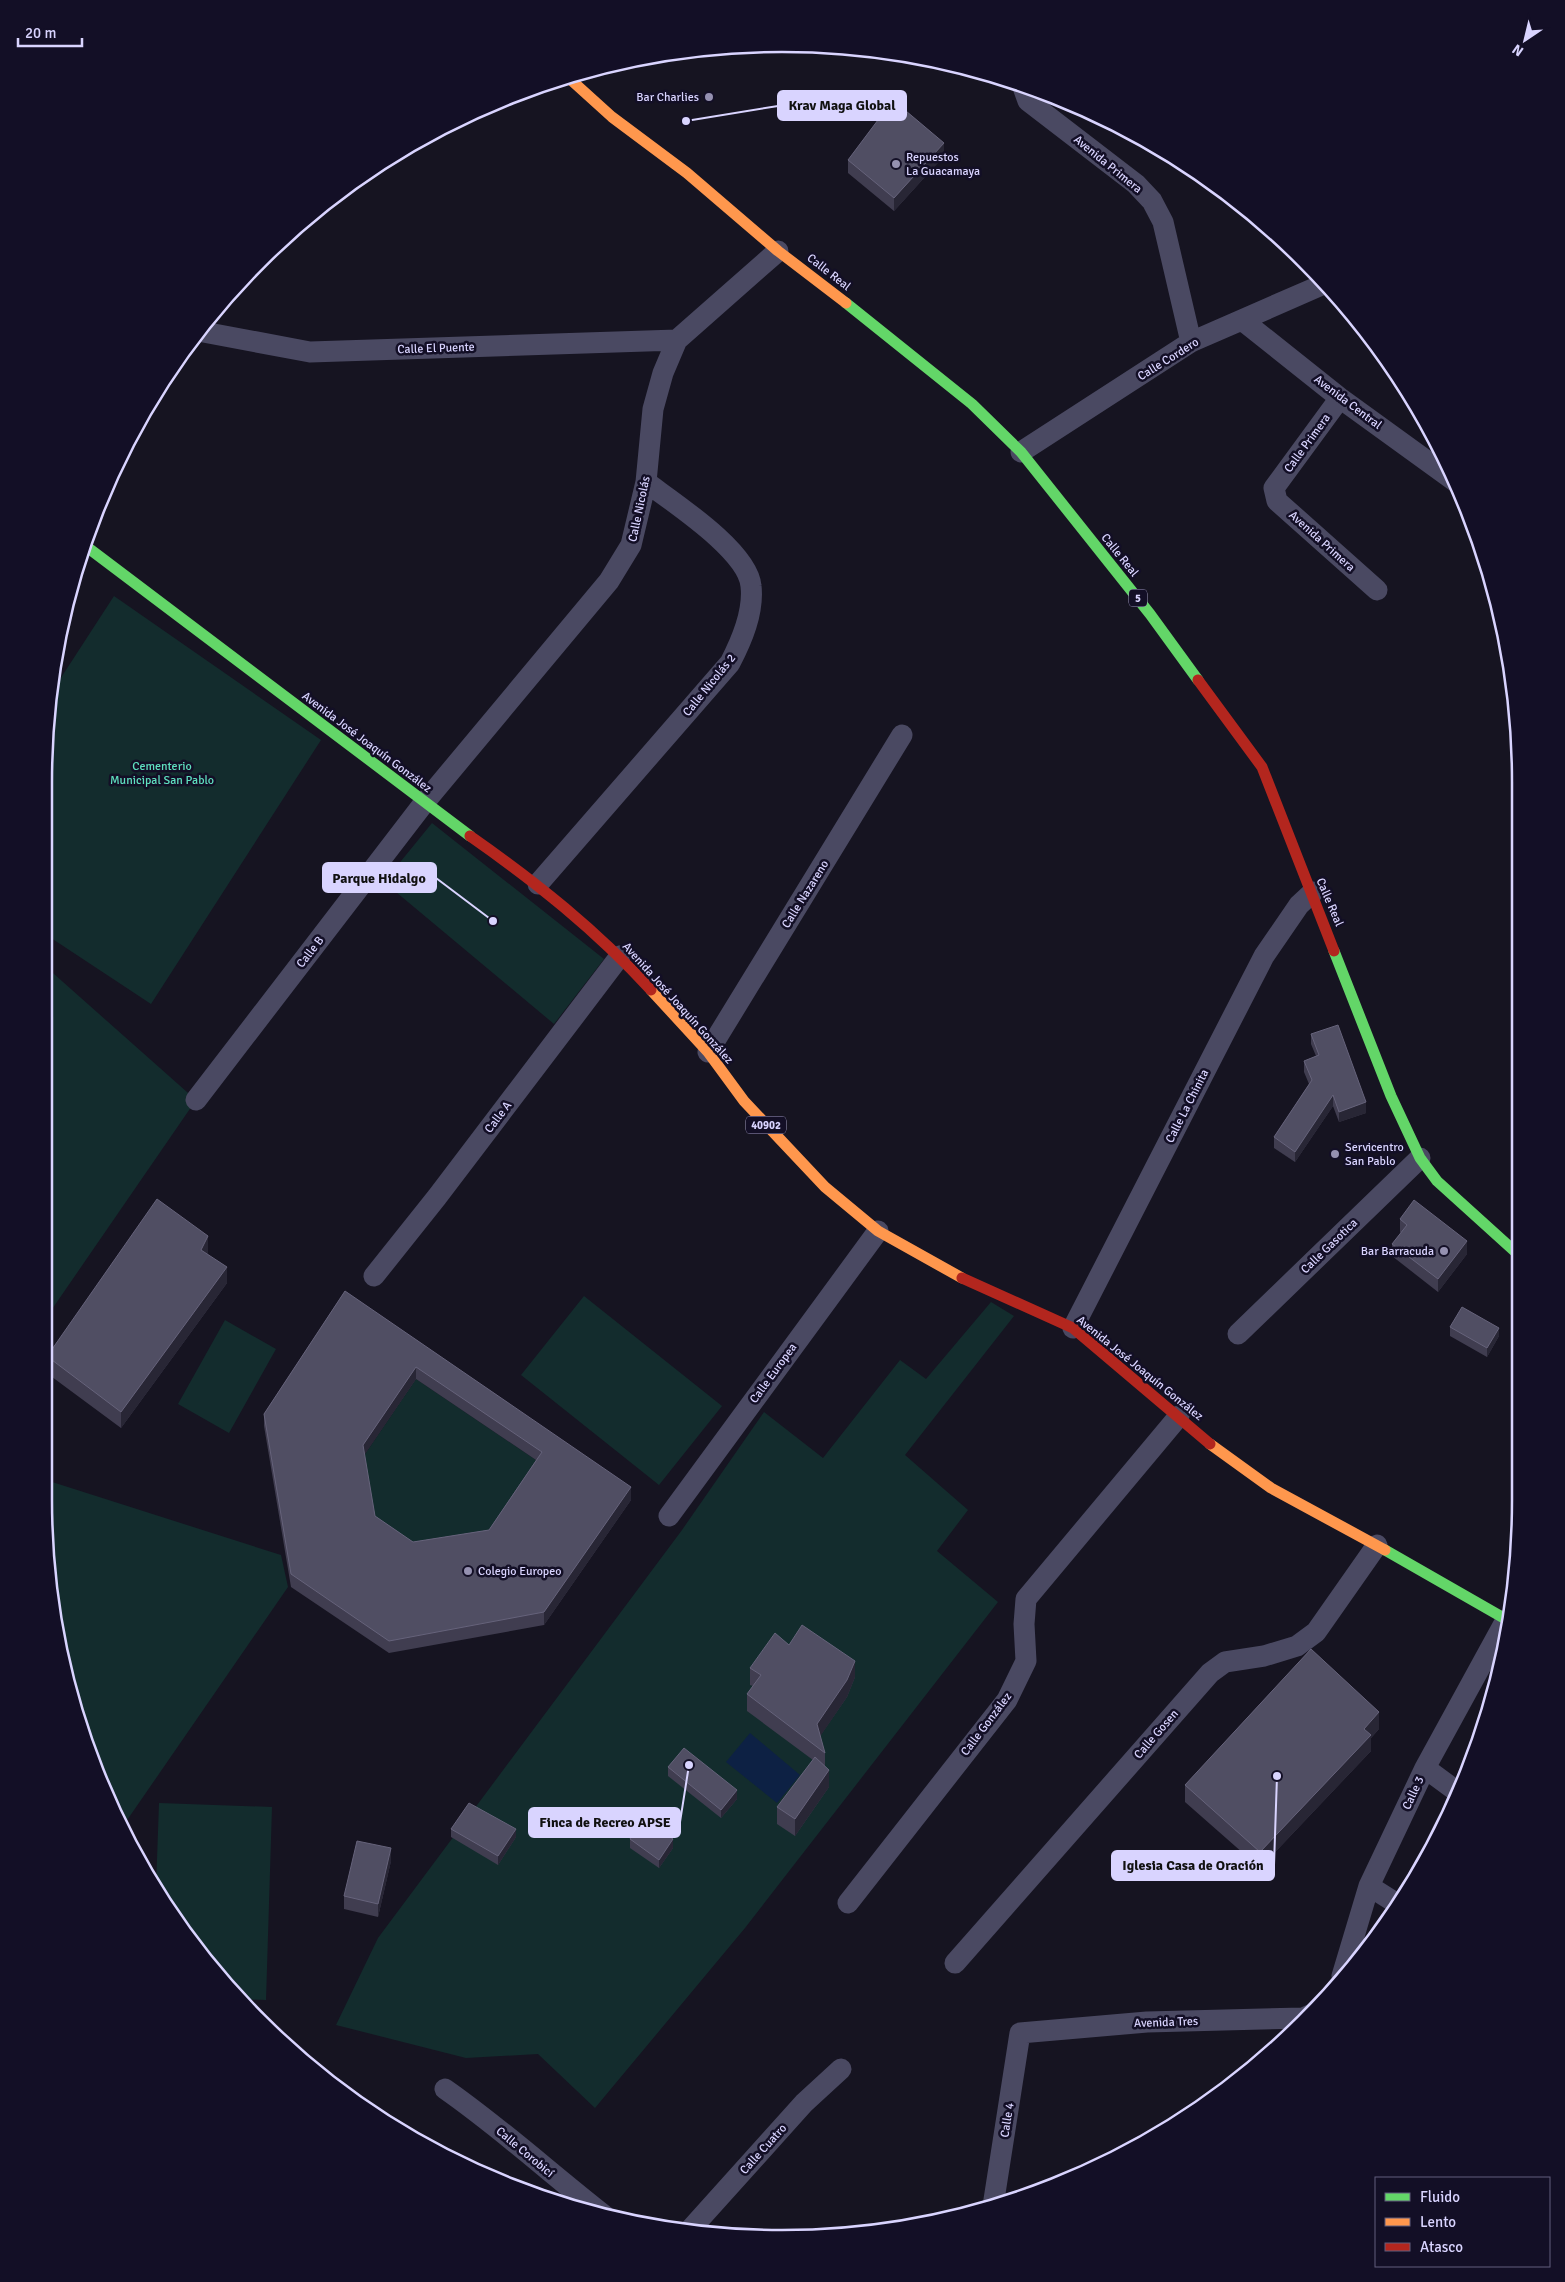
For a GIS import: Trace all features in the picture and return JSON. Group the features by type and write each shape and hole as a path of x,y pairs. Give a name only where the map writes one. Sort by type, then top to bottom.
{"main road":[{"name":"Calle Real","path":"574,83 612,117 687,173 778,251 911,353 972,404 1021,452 1150,614 1262,767 1304,876 1313,892 1391,1096 1420,1158 1437,1181 1512,1249"},
{"name":"Avenida José Joaquín González","path":"91,549 424,803 538,884 620,956 708,1052 744,1101 825,1188 878,1231 946,1270 1006,1300 1073,1328 1225,1456 1271,1488 1377,1545 1502,1618"}],"street":[{"name":"Avenida Primera","path":"1025,94 1028,101 1136,184 1152,201 1163,222 1191,342"},
{"name":"Calle Nicolás","path":"424,803 610,581 632,545 646,482 653,409 663,373 677,340 778,251"},
{"name":"Calle Cordero","path":"1021,452 1191,342 1317,285"},
{"name":"Avenida Central","path":"1242,320 1340,398 1441,469"},
{"name":"Calle El Puente","path":"207,333 310,352 677,340"},
{"name":"Calle Primera","path":"1274,488 1340,398"},
{"name":"Calle Nicolás 2","path":"538,884 730,663 742,640 750,604 751,584 744,566 732,550 646,482"},
{"name":"Avenida Primera","path":"1274,488 1274,495 1277,501 1377,590"},
{"name":"Calle Nazareno","path":"708,1052 902,735"},
{"name":"Calle B","path":"196,1100 424,803"},
{"name":"Calle La Chinita","path":"1073,1328 1264,956 1299,905 1313,892"},
{"name":"Calle A","path":"374,1276 438,1197 620,956"},
{"name":"Calle Gasotica","path":"1238,1334 1420,1158"},
{"name":"Calle Europea","path":"669,1516 878,1231"},
{"name":"Calle González","path":"848,1903 1006,1700 1026,1661 1024,1624 1026,1599 1179,1416"},
{"name":"Calle Gosen","path":"955,1963 1210,1673 1225,1662 1264,1656 1297,1646 1316,1632 1377,1545"},
{"name":"Calle 3","path":"1346,1963 1369,1886 1425,1768 1499,1637"},
{"path":"1425,1768 1453,1788"},
{"path":"1369,1886 1392,1900"},
{"name":"Avenida Tres","path":"1020,2033 1147,2022 1297,2018"},
{"name":"Calle 4","path":"994,2198 1020,2033"},
{"name":"Calle Cuatro","path":"695,2224 804,2102 841,2069"},
{"name":"Calle Corobicí","path":"444,2090 477,2112 589,2203"}],"green space":[{"name":"Cementerio Municipal San Pablo","path":"114,596 321,740 151,1004 52,939 52,782 54,735 60,679"},
{"path":"432,823 604,959 554,1024 384,882"},
{"path":"52,972 196,1100 52,1309"},
{"path":"584,1296 722,1406 659,1485 521,1375"},
{"path":"991,1302 1014,1316 905,1455 968,1510 937,1551 998,1602 745,1928 595,2108 538,2054 466,2058 336,2025 378,1938 682,1530 764,1412 823,1458 900,1360 926,1379"},
{"path":"225,1320 276,1349 229,1433 178,1404"},
{"path":"416,1379 542,1464 489,1543 413,1555 375,1529 363,1457"},
{"path":"52,1482 281,1555 288,1587 127,1820 108,1779 91,1734 77,1688 59,1595 54,1547"},
{"path":"159,1803 272,1807 266,2000 251,1999 234,1981 203,1944 156,1874"}],"water":[{"path":"750,1733 800,1775 777,1803 726,1762"}],"building":[{"name":"Repuestos La Guacamaya","path":"893,100 944,143 894,198 848,160"},
{"path":"1338,1025 1366,1102 1339,1112 1333,1095 1295,1152 1274,1137 1312,1080 1304,1061 1319,1055 1311,1034"},
{"path":"157,1199 208,1236 201,1250 227,1267 121,1412 52,1360 52,1349"},
{"path":"1414,1200 1467,1241 1438,1279 1392,1244 1407,1225 1400,1219"},
{"path":"345,1291 631,1487 544,1612 389,1641 291,1574 264,1414","holes":["416,1367 542,1452 489,1530 413,1542 375,1516 363,1445"]},
{"path":"1462,1307 1499,1328 1487,1348 1450,1327"},
{"path":"802,1625 855,1661 847,1680 817,1724 825,1753 747,1694 761,1675 750,1668 775,1633 789,1645"},
{"path":"1311,1649 1379,1712 1364,1729 1371,1735 1260,1852 1185,1785"},
{"path":"684,1748 737,1790 721,1810 668,1767"},
{"path":"815,1757 829,1770 795,1819 777,1807"},
{"path":"469,1803 516,1829 498,1856 451,1829"},
{"path":"644,1819 673,1839 659,1860 630,1839"},
{"path":"357,1841 391,1848 378,1904 344,1896"}],"traffic: fast":[{"path":"846,303 972,404 1021,452 1150,614 1198,680"},
{"path":"90,550 470,836"},
{"path":"1334,951 1391,1096 1420,1158 1437,1181 1512,1249"},
{"path":"1385,1550 1502,1617"}],"traffic: slow":[{"path":"574,83 612,117 687,173 778,251 846,303"},
{"path":"651,990 708,1052 744,1101 825,1187 878,1231 962,1278"},
{"path":"1210,1444 1271,1488 1385,1550"}],"traffic: jam":[{"path":"1198,680 1262,767 1334,951"},
{"path":"470,836 565,908 609,947 651,990"},
{"path":"962,1278 1073,1328 1210,1444"}],"place":[{"name":"Bar Charlies","path":"709,97"},
{"name":"Krav Maga Global","path":"686,121"},
{"name":"Repuestos La Guacamaya","path":"896,164"},
{"name":"Parque Hidalgo","path":"493,921"},
{"name":"Servicentro San Pablo","path":"1335,1154"},
{"name":"Bar Barracuda","path":"1444,1251"},
{"name":"Colegio Europeo","path":"468,1571"},
{"name":"Finca de Recreo APSE","path":"689,1765"},
{"name":"Iglesia Casa de Oración","path":"1277,1776"}]}
